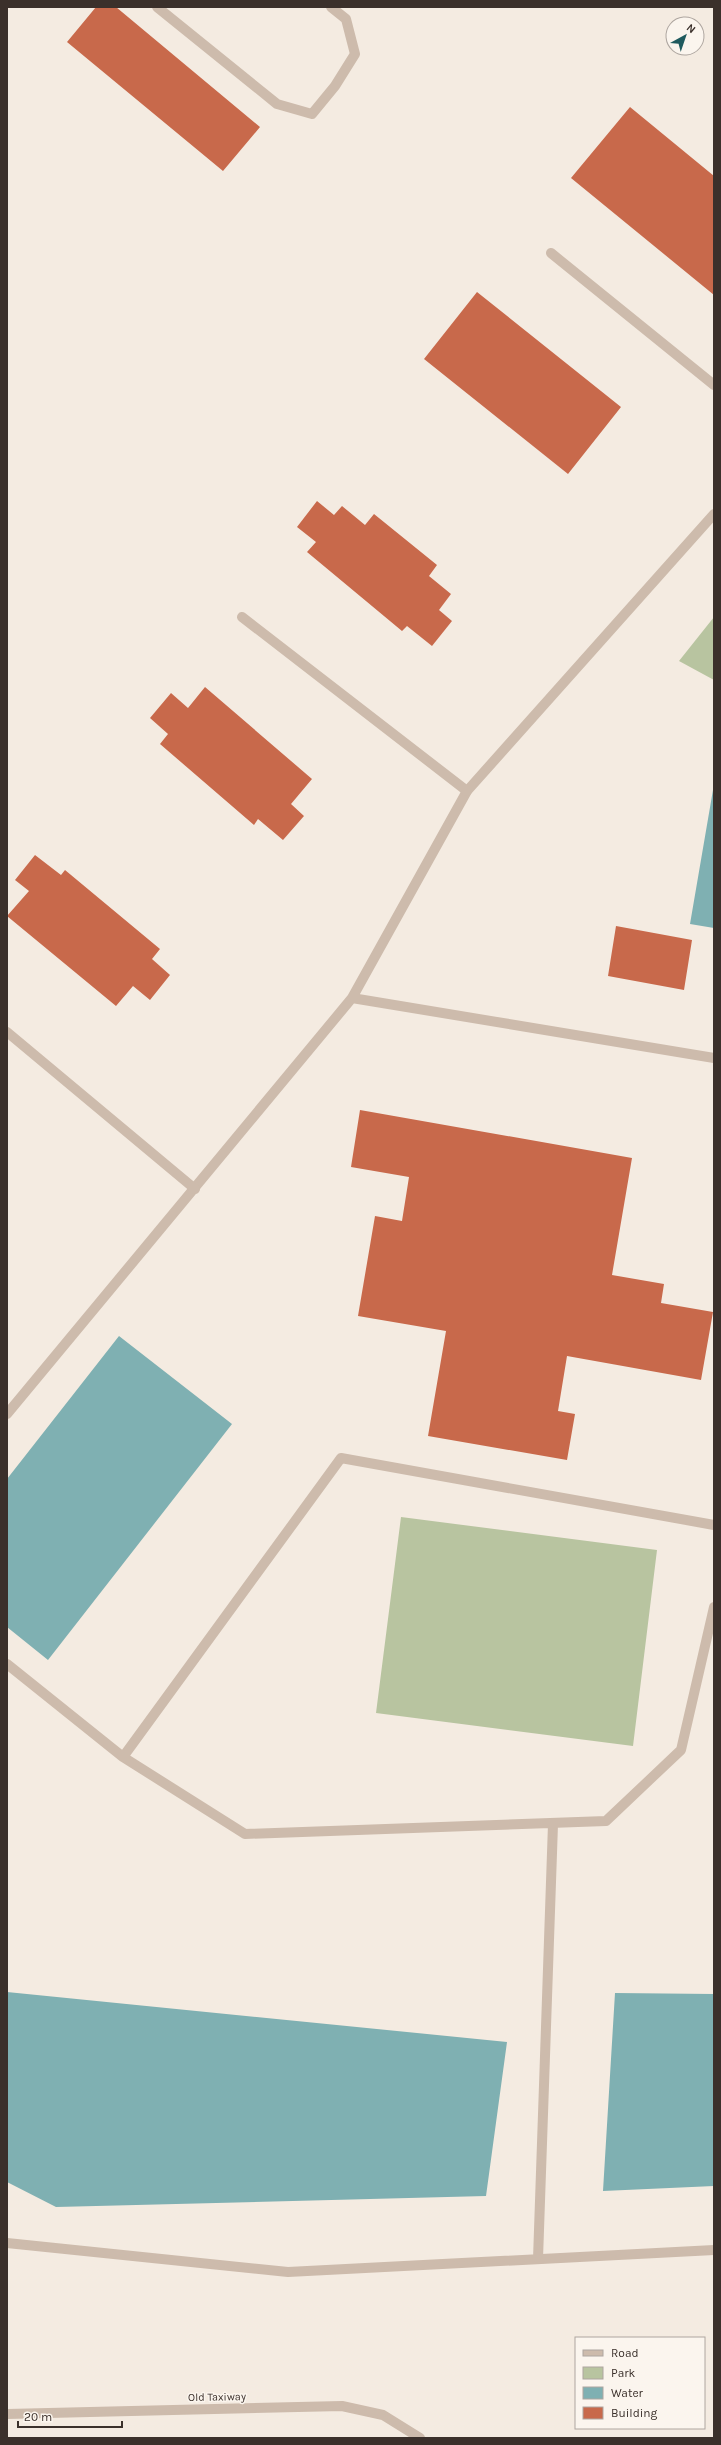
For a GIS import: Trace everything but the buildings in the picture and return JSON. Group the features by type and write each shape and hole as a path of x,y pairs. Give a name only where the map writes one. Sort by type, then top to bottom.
{"street":[{"path":"157,7 277,104 312,114 335,86 354,54 346,19 331,7"},
{"path":"552,253 714,385"},
{"path":"7,1414 352,998 467,791 714,514"},
{"path":"242,617 467,791"},
{"path":"352,998 714,1058"},
{"path":"7,1032 195,1189"},
{"path":"124,1757 341,1458 714,1525"},
{"path":"7,1664 124,1757 245,1834 606,1822 681,1750 714,1607"},
{"path":"538,2259 553,1824"},
{"path":"7,2243 288,2272 714,2250"},
{"name":"Old Taxiway","path":"7,2414 342,2406 383,2415 420,2438"}],"green space":[{"path":"714,617 714,680 679,661"},
{"path":"401,1517 657,1550 633,1746 376,1713"}],"water":[{"path":"714,784 714,928 690,924"},
{"path":"119,1336 232,1424 48,1660 7,1627 7,1479"},
{"path":"7,1992 507,2042 486,2196 56,2207 7,2182"},
{"path":"615,1993 714,1994 714,2186 603,2191"}]}
